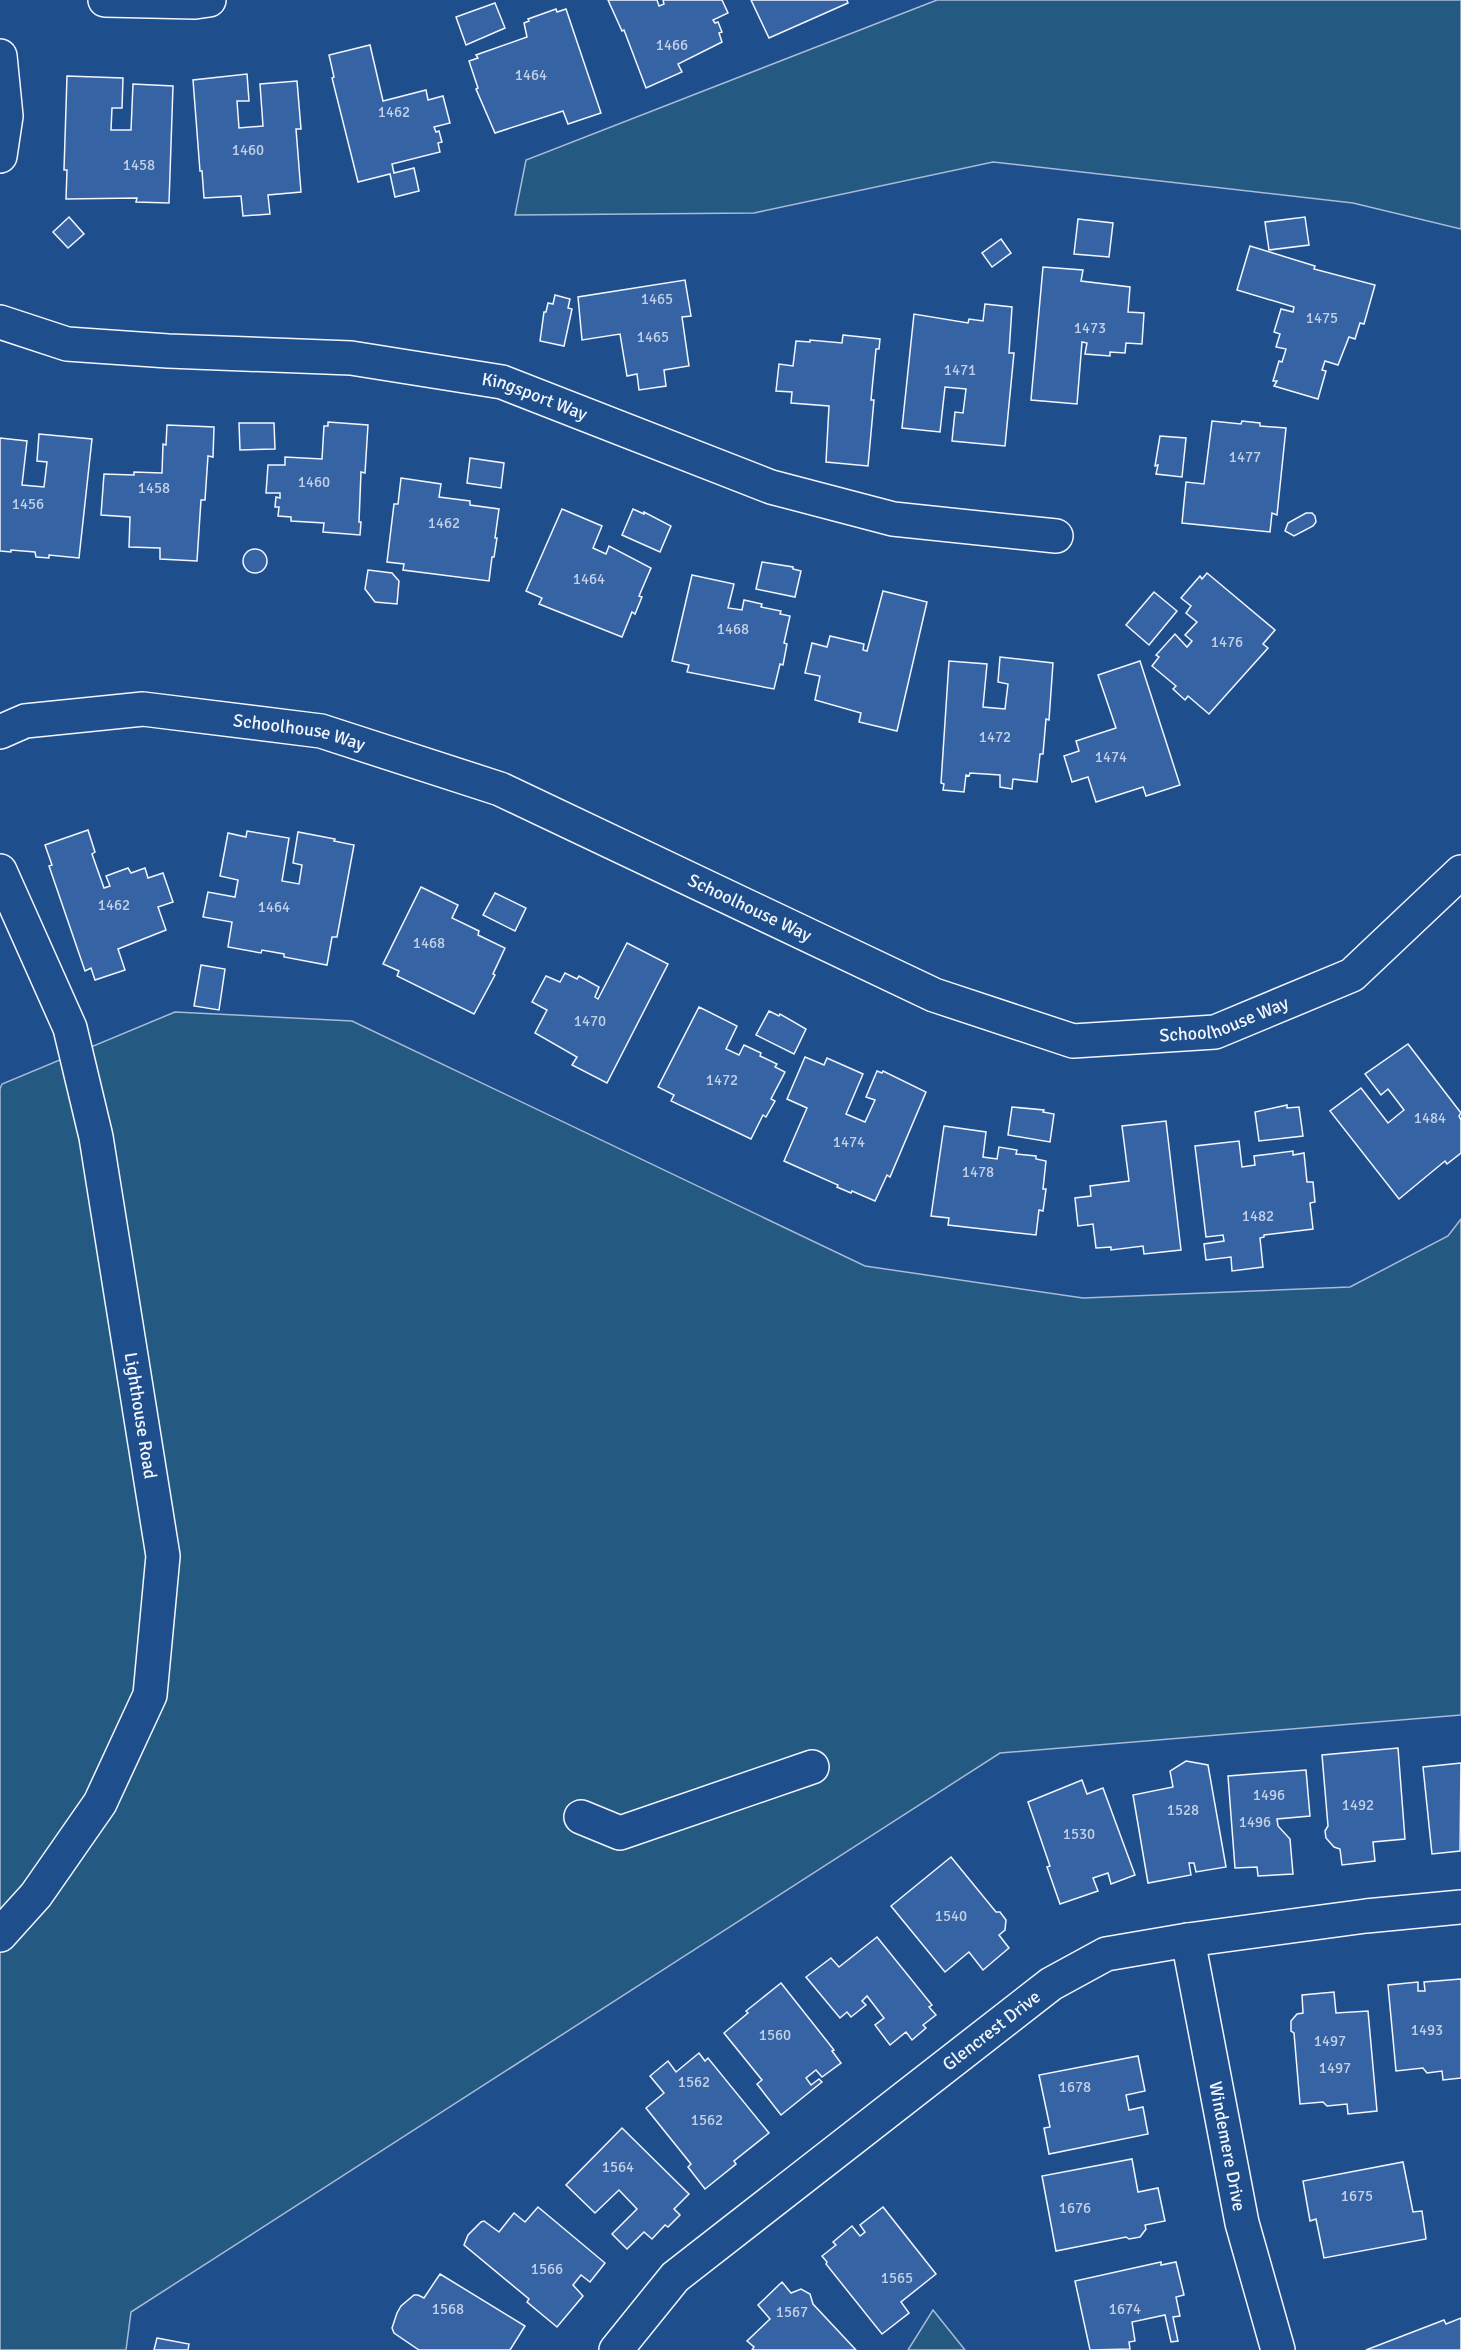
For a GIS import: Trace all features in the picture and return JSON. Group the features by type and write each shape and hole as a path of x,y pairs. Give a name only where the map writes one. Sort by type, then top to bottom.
{"street":[{"path":"105,0 195,2 209,0"},
{"path":"0,56 6,117 0,156"},
{"name":"Kingsport Way","path":"0,322 67,344 168,351 351,358 502,382 771,487 893,519 1056,536"},
{"name":"Schoolhouse Way","path":"0,732 25,721 143,709 321,731 500,789 934,995 1073,1041 1215,1032 1352,975 1461,872"},
{"name":"Lighthouse Road","path":"0,871 69,1028 96,1137 163,1557 150,1695 100,1803 36,1895 0,1935"},
{"path":"581,1817 620,1833 812,1767"},
{"name":"Glencrest Drive","path":"616,2350 675,2277 1052,1984 1106,1954 1188,1940 1366,1916 1461,1907"},
{"name":"Windemere Drive","path":"1188,1940 1242,2223 1278,2350"}],"shaded area":[{"path":"937,0 1461,0 1461,229 1353,203 993,162 754,213 515,215 526,160"},
{"path":"175,1012 352,1021 865,1266 1083,1298 1350,1287 1448,1236 1461,1219 1461,1715 1000,1753 131,2312 126,2350 0,2350 0,1089 2,1084"},
{"path":"933,2310 965,2350 908,2350"}],"building":[{"path":"608,0 657,0 659,6 664,4 663,0 722,0 728,13 713,20 715,23 718,22 722,32 719,33 722,42 678,64 682,72 646,88 624,30 622,31"},
{"path":"751,0 847,0 848,3 769,38"},
{"path":"495,3 505,28 466,45 456,17"},
{"path":"556,9 557,12 566,9 601,113 568,124 563,111 495,133 476,89 478,88 469,61 478,58 476,55 527,37 524,23 529,21 528,19"},
{"path":"370,45 383,101 426,90 428,100 443,96 450,123 434,127 436,132 439,131 442,142 438,143 440,152 392,164 394,173 414,168 419,191 395,197 390,174 358,182 332,78 334,77 329,55"},
{"path":"247,74 249,101 237,101 239,128 263,126 260,84 297,81 301,129 296,129 301,192 268,195 270,214 243,216 241,196 204,198 193,80"},
{"path":"67,76 123,78 122,108 112,108 111,130 131,130 133,84 173,86 169,203 136,202 137,198 66,199 67,170 64,170"},
{"path":"69,217 84,234 68,248 53,232"},
{"path":"1305,217 1309,245 1269,250 1265,222"},
{"path":"1078,219 1113,223 1109,257 1074,254"},
{"path":"1001,239 1011,253 992,267 982,253"},
{"path":"1250,246 1315,266 1314,269 1375,285 1364,324 1360,323 1355,339 1349,337 1338,365 1325,361 1322,370 1326,371 1318,399 1274,386 1277,381 1273,381 1279,361 1282,362 1286,349 1276,347 1280,334 1274,332 1281,309 1293,312 1294,307 1237,290"},
{"path":"1043,267 1083,270 1081,281 1130,287 1128,312 1144,313 1142,344 1126,343 1125,353 1110,352 1110,356 1085,354 1087,343 1082,342 1077,404 1031,400"},
{"path":"685,280 691,316 682,317 689,366 664,370 666,386 639,390 637,374 627,376 620,334 582,340 578,297"},
{"path":"555,295 570,299 568,308 572,309 564,346 540,341 544,312 546,312 548,303 553,304"},
{"path":"985,304 1012,307 1009,353 1014,353 1005,446 952,441 955,412 963,413 966,389 945,387 940,432 902,428 914,314 968,323 969,319 983,321"},
{"path":"843,335 880,339 879,349 876,349 871,400 874,400 868,466 826,462 829,406 791,403 792,392 776,391 779,364 793,366 796,341 842,343"},
{"path":"1212,421 1241,424 1242,421 1260,423 1260,426 1286,428 1277,515 1272,513 1270,532 1182,523 1186,482 1204,484"},
{"path":"328,422 368,425 365,473 361,472 360,535 323,532 324,523 291,521 291,517 278,516 279,507 275,507 276,497 280,498 280,493 266,493 268,465 285,465 285,457 322,459 324,426 328,426"},
{"path":"239,423 274,423 275,449 240,450"},
{"path":"167,425 214,427 213,457 208,456 205,500 201,500 197,561 160,559 160,548 129,547 130,517 101,515 104,474 162,473 163,444 166,445"},
{"path":"39,434 92,439 79,558 49,555 49,558 36,557 35,552 0,551 0,438 27,441 22,485 44,487 47,462 37,461"},
{"path":"1160,436 1186,438 1182,477 1156,474 1158,465 1155,466"},
{"path":"470,458 504,463 501,488 467,483"},
{"path":"401,478 441,484 439,497 470,501 470,505 499,509 495,538 497,538 489,581 403,570 404,564 387,562 394,504 398,504"},
{"path":"562,509 602,526 593,548 606,554 609,546 651,568 639,596 642,597 635,614 632,612 622,637 539,604 542,598 526,591"},
{"path":"633,509 671,526 660,552 622,535"},
{"path":"1306,513 1312,513 1315,516 1316,522 1313,526 1294,536 1285,531 1288,523"},
{"path":"255,549 260,550 266,556 266,566 260,572 255,573 250,572 244,566 243,561 244,556 250,550"},
{"path":"762,562 793,567 801,571 795,597 756,589"},
{"path":"368,570 392,573 399,581 397,604 375,602 365,589"},
{"path":"1207,573 1275,630 1263,644 1268,648 1209,714 1188,696 1185,700 1173,689 1176,686 1152,666 1159,657 1156,655 1175,634 1187,647 1192,641 1185,635 1197,622 1186,613 1191,606 1181,598 1200,576 1202,579"},
{"path":"692,575 734,584 728,608 742,610 744,600 762,604 761,607 781,611 780,614 790,616 784,643 787,644 783,665 780,664 774,689 687,672 689,665 672,661"},
{"path":"883,591 927,602 897,731 859,722 861,713 815,700 820,676 805,673 812,643 827,647 830,636 864,644 863,650 867,651"},
{"path":"1154,592 1177,611 1149,645 1126,625"},
{"path":"1000,657 1053,663 1049,720 1046,719 1043,754 1040,754 1037,782 1013,779 1012,789 1000,787 1000,775 970,773 969,776 966,775 964,792 943,790 944,784 941,783 949,661 987,664 983,707 1005,709 1008,684 998,682"},
{"path":"1140,661 1180,785 1146,796 1143,787 1096,802 1088,777 1072,782 1064,756 1079,751 1076,741 1116,728 1098,675"},
{"path":"88,830 95,852 92,854 104,888 110,886 106,876 128,868 131,873 145,868 148,878 163,873 173,902 158,907 166,930 118,949 125,970 95,980 91,968 85,971 49,866 52,865 45,845"},
{"path":"247,831 289,838 282,881 299,884 302,865 293,863 298,832 354,845 337,937 332,937 327,965 284,957 284,954 262,950 261,953 228,947 232,922 203,917 208,892 235,897 238,880 220,876 228,833 246,837"},
{"path":"421,887 458,905 452,918 479,931 478,935 505,948 493,974 495,975 474,1014 397,976 399,971 383,964"},
{"path":"495,893 526,908 515,931 483,915"},
{"path":"627,943 668,964 607,1083 572,1065 577,1057 535,1033 547,1010 532,1002 546,976 560,982 565,973 577,979 579,976 599,987 595,997 598,999"},
{"path":"201,965 225,969 219,1010 194,1006"},
{"path":"699,1007 737,1026 726,1049 739,1055 744,1045 761,1053 760,1056 777,1064 775,1067 785,1072 771,1099 775,1101 766,1117 763,1115 751,1139 671,1101 674,1095 658,1087"},
{"path":"769,1011 779,1016 780,1014 806,1029 794,1054 756,1035"},
{"path":"1408,1044 1461,1113 1459,1116 1461,1153 1447,1164 1445,1161 1399,1199 1330,1111 1361,1088 1388,1123 1404,1110 1388,1089 1381,1095 1365,1074"},
{"path":"805,1057 824,1065 827,1058 863,1074 846,1114 865,1122 875,1100 866,1097 877,1071 882,1073 883,1071 926,1092 890,1177 887,1175 875,1201 837,1187 838,1185 784,1161 807,1108 787,1099"},
{"path":"1287,1105 1287,1108 1299,1107 1303,1136 1259,1141 1255,1112"},
{"path":"1012,1107 1044,1110 1043,1112 1054,1114 1050,1142 1008,1135"},
{"path":"1166,1121 1181,1250 1144,1254 1143,1246 1111,1250 1111,1247 1096,1248 1093,1224 1078,1226 1075,1198 1091,1196 1090,1186 1129,1181 1122,1126"},
{"path":"944,1126 986,1132 983,1157 997,1159 999,1147 1017,1150 1016,1154 1036,1156 1036,1159 1046,1161 1043,1189 1046,1189 1043,1211 1039,1210 1036,1235 948,1225 949,1218 931,1216"},
{"path":"1239,1141 1242,1167 1255,1165 1254,1156 1293,1151 1293,1155 1304,1153 1307,1182 1313,1182 1315,1202 1310,1203 1313,1229 1264,1235 1260,1238 1263,1267 1232,1271 1231,1257 1206,1260 1204,1244 1224,1241 1223,1235 1206,1237 1195,1146"},
{"path":"1398,1748 1405,1839 1373,1842 1375,1861 1342,1865 1340,1849 1334,1847 1326,1838 1325,1831 1328,1826 1322,1755"},
{"path":"1186,1761 1208,1765 1226,1867 1196,1872 1194,1863 1189,1863 1191,1875 1148,1883 1133,1795 1173,1787 1170,1771"},
{"path":"1461,1763 1460,1851 1432,1854 1423,1767"},
{"path":"1306,1770 1310,1816 1277,1819 1278,1826 1290,1839 1293,1874 1258,1876 1257,1867 1235,1868 1228,1776"},
{"path":"1082,1780 1087,1794 1103,1788 1135,1875 1111,1884 1108,1873 1093,1878 1098,1891 1060,1904 1047,1867 1050,1866 1028,1802"},
{"path":"951,1857 996,1912 1000,1912 1006,1920 1005,1930 999,1935 1009,1948 983,1970 969,1952 945,1972 891,1906"},
{"path":"877,1937 932,2005 929,2007 936,2015 923,2025 926,2028 912,2040 906,2032 890,2045 875,2025 884,2018 867,1996 862,2001 866,2005 851,2017 847,2012 840,2018 806,1977 831,1958 839,1967"},
{"path":"1461,1979 1461,2078 1443,2080 1442,2071 1427,2073 1423,2068 1396,2071 1388,1985 1418,1982 1418,1991 1425,1991 1424,1982"},
{"path":"781,1983 834,2050 832,2051 841,2063 822,2077 816,2070 806,2078 811,2085 819,2079 822,2082 781,2115 757,2084 762,2080 724,2033 748,2013 746,2011"},
{"path":"1334,1992 1336,2013 1368,2011 1377,2111 1348,2114 1347,2104 1327,2106 1323,2102 1300,2104 1291,2021 1297,2014 1303,2013 1302,1995"},
{"path":"699,2053 705,2061 708,2058 769,2133 734,2161 736,2164 705,2189 688,2167 691,2164 646,2108 664,2093 650,2076 668,2061 676,2072"},
{"path":"1138,2056 1145,2091 1126,2095 1129,2110 1143,2107 1148,2134 1049,2154 1044,2128 1050,2127 1039,2075"},
{"path":"622,2128 689,2194 674,2209 680,2215 668,2227 665,2225 652,2239 644,2232 627,2249 612,2234 637,2209 619,2190 595,2213 566,2185"},
{"path":"1132,2159 1138,2192 1158,2188 1165,2221 1145,2225 1146,2229 1140,2237 1129,2239 1126,2237 1056,2251 1042,2176"},
{"path":"1403,2162 1413,2212 1422,2211 1426,2239 1324,2258 1316,2219 1310,2221 1303,2181"},
{"path":"538,2207 605,2263 590,2282 581,2275 573,2285 583,2296 557,2327 527,2302 529,2299 464,2245 468,2235 481,2222 484,2221 499,2232 514,2213 525,2222"},
{"path":"883,2207 936,2274 901,2302 909,2313 882,2334 822,2256 836,2245 833,2242 852,2226 860,2236 865,2232 860,2225"},
{"path":"1161,2262 1161,2265 1176,2262 1184,2295 1176,2297 1180,2316 1173,2317 1178,2341 1171,2342 1165,2315 1132,2322 1135,2341 1129,2342 1130,2349 1090,2350 1075,2281"},
{"path":"440,2274 525,2326 510,2350 419,2350 394,2333 392,2328 401,2306 414,2295 424,2298"},
{"path":"782,2282 791,2293 801,2289 810,2294 813,2304 856,2350 752,2350 754,2347 747,2341 770,2319 758,2305"},
{"path":"1461,2318 1461,2350 1366,2350 1444,2320 1446,2324"},
{"path":"157,2338 189,2344 188,2350 154,2350"}]}
